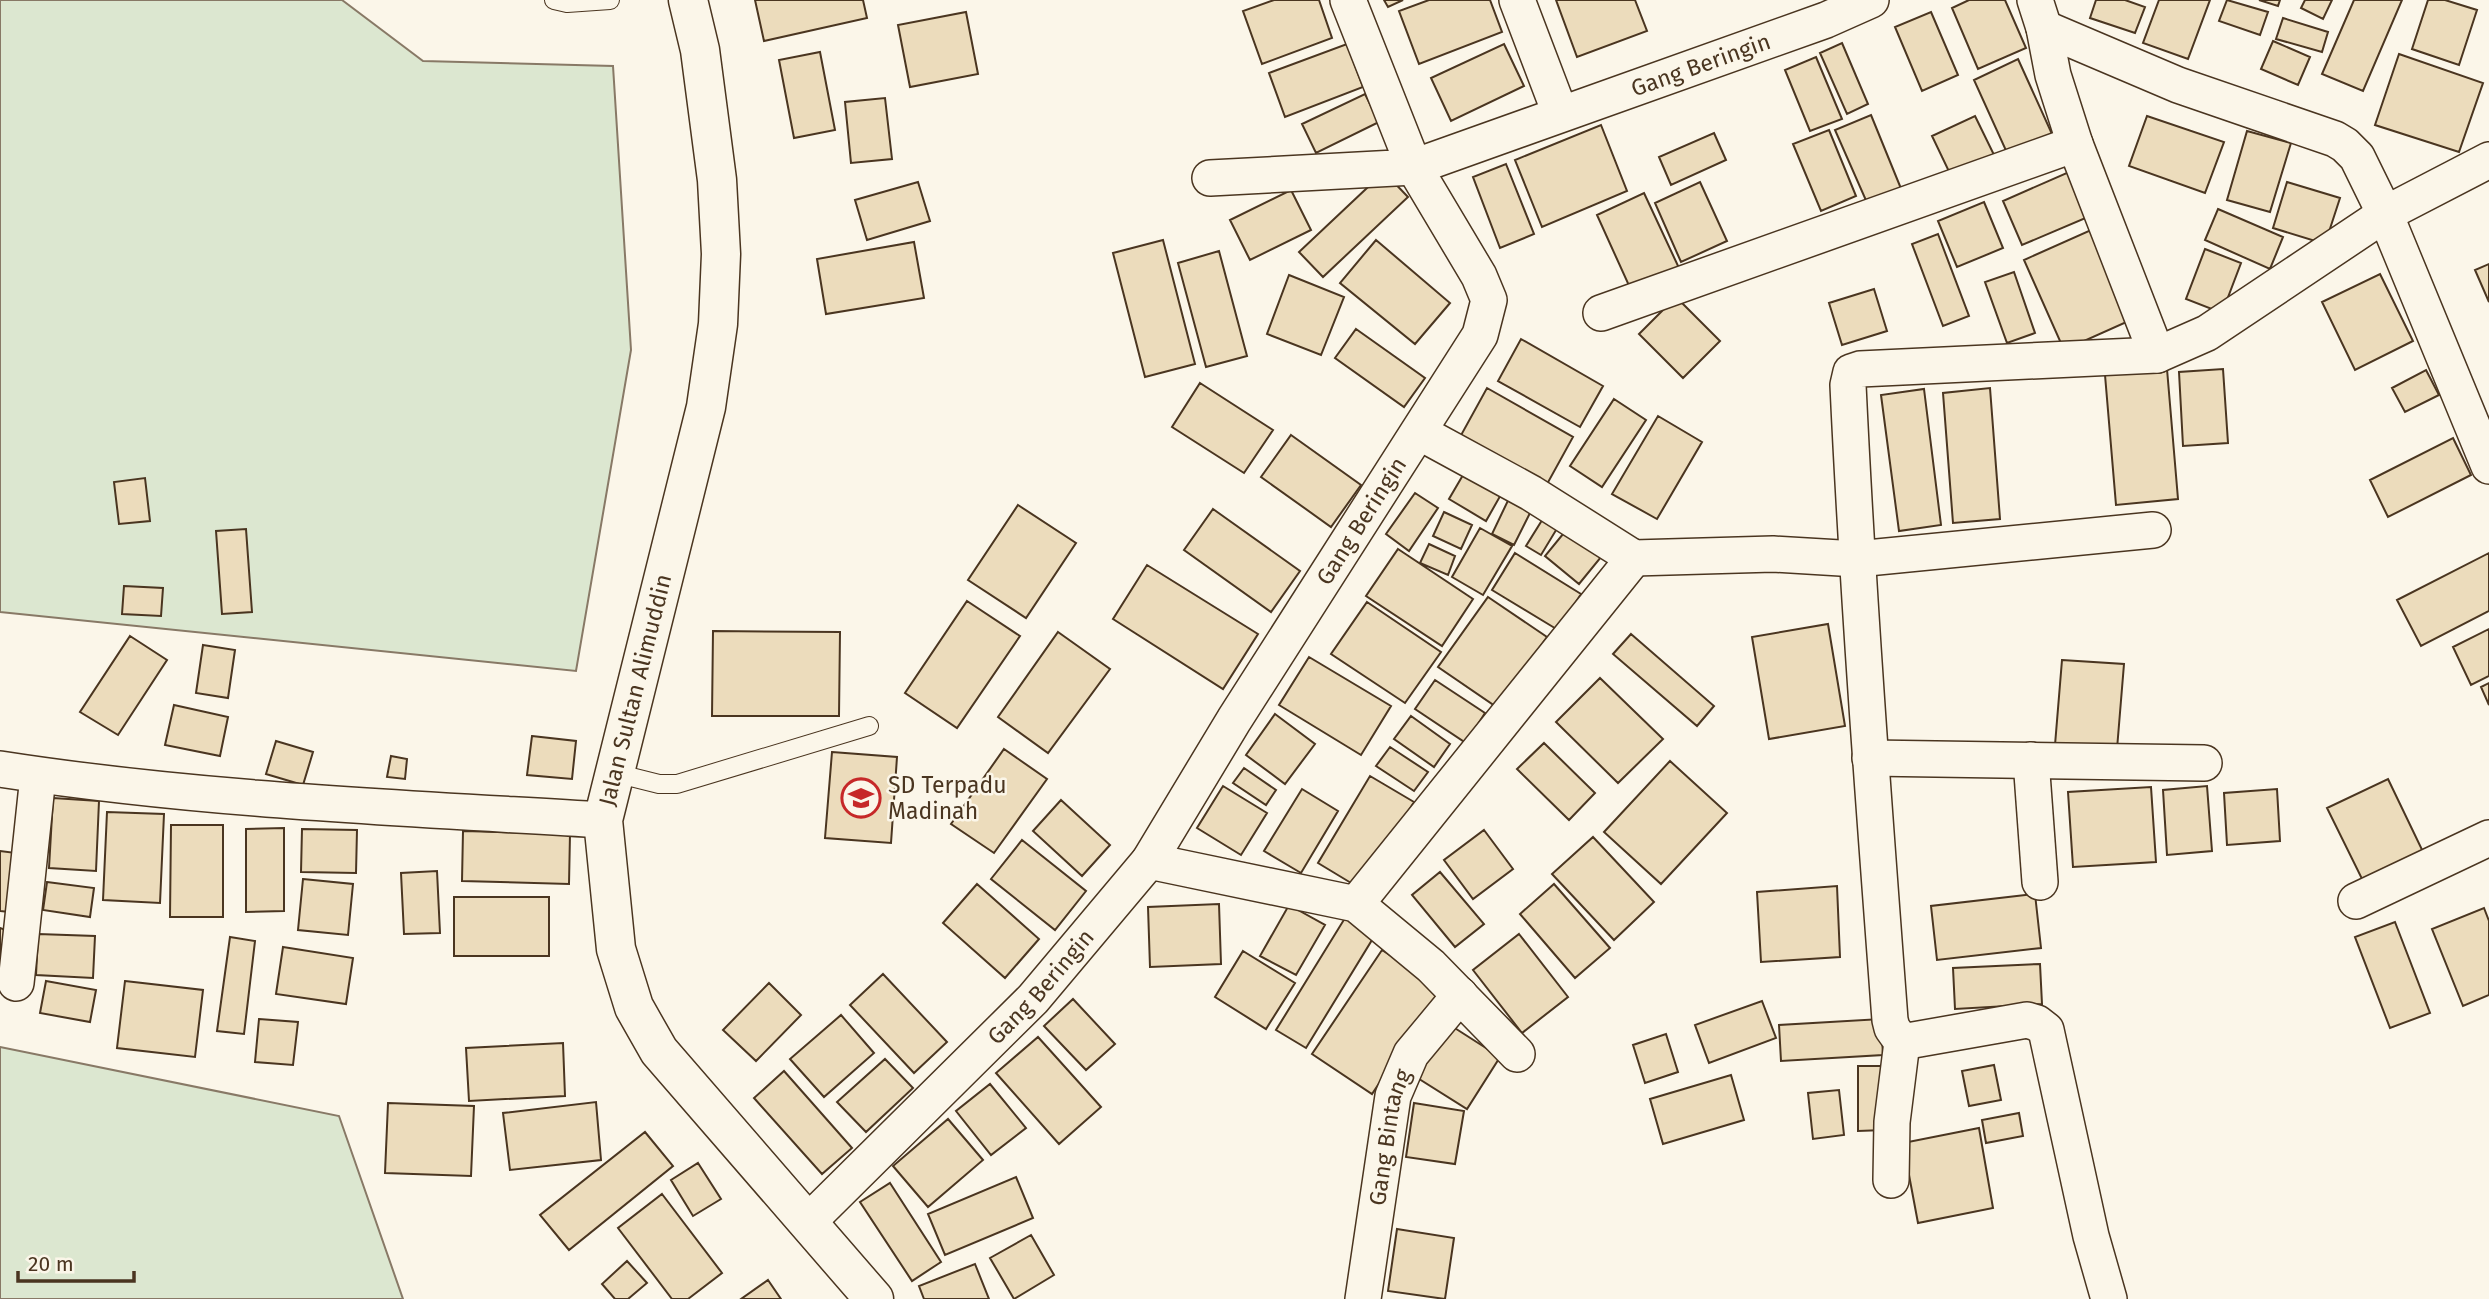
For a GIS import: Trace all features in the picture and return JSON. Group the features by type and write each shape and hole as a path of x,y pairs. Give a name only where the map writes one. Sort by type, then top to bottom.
{"main road":[{"name":"Jalan Sultan Alimuddin","path":"688,0 700,50 717,180 721,254 719,324 706,407 603,820 616,949 634,1007 659,1051 874,1299"}],"street":[{"path":"1210,178 1413,167 1348,0"},
{"path":"1517,0 1560,113"},
{"name":"Gang Beringin","path":"808,1222 1033,999 1149,861 1234,720 1480,334 1489,300 1479,276 1413,167 1560,113 1822,10 1871,0"},
{"path":"2039,14 2053,75 2075,144 2157,355"},
{"path":"2039,14 2178,85 2335,139 2357,157 2385,214 2489,466"},
{"path":"1601,313 2075,144"},
{"path":"1891,1180 1892,1122 1902,1042 1890,1020 1870,758 1857,559 1849,384 1851,372 1860,369 2157,355 2207,333 2385,214 2489,160"},
{"path":"1419,432 1531,493 1633,558 1773,554 1857,559 2154,530"},
{"path":"1356,904 1633,558"},
{"path":"1870,758 2204,763"},
{"path":"2031,760 2040,882"},
{"path":"0,769 38,776 258,800 603,820"},
{"path":"16,983 38,776"},
{"path":"2356,901 2489,838"},
{"path":"1149,861 1356,904 1431,966 1517,1054"},
{"name":"Gang Bintang","path":"1363,1299 1392,1096 1411,1054 1460,995"},
{"path":"1902,1042 2027,1020 2046,1030 2091,1236 2109,1299"}],"lane":[{"path":"554,0 567,3 610,0"},
{"path":"615,773 659,784 677,784 869,726"}],"green space":[{"path":"0,0 342,0 423,61 613,66 631,350 576,671 0,612"},
{"path":"0,1047 339,1116 403,1299 0,1299"}],"building":[{"path":"755,0 863,0 867,18 764,41"},
{"path":"1274,0 1319,0 1332,38 1262,64 1243,11"},
{"path":"1384,0 1403,0 1388,7"},
{"path":"1429,0 1490,0 1502,32 1419,64 1399,11"},
{"path":"1556,0 1635,0 1647,31 1577,57"},
{"path":"1969,0 2005,0 2026,48 1978,69 1952,8"},
{"path":"2096,0 2125,0 2145,7 2135,33 2090,18"},
{"path":"2159,0 2210,0 2188,59 2143,43"},
{"path":"2227,0 2268,12 2260,35 2219,21"},
{"path":"2259,0 2280,0 2278,6"},
{"path":"2305,0 2332,0 2323,19 2301,8"},
{"path":"2354,0 2402,0 2363,91 2322,74"},
{"path":"2428,0 2445,0 2477,10 2459,65 2412,49"},
{"path":"966,12 978,74 910,87 898,25"},
{"path":"1931,12 1958,75 1922,91 1895,27"},
{"path":"2283,18 2328,32 2322,52 2276,39"},
{"path":"2273,41 2310,57 2298,85 2261,69"},
{"path":"1842,43 1868,104 1847,114 1820,53"},
{"path":"1347,44 1363,87 1285,117 1269,73"},
{"path":"1504,44 1524,86 1451,121 1431,78"},
{"path":"820,52 835,130 794,138 779,60"},
{"path":"2399,54 2483,83 2459,152 2375,125"},
{"path":"1816,57 1842,119 1810,131 1785,70"},
{"path":"2018,59 2052,134 2008,155 1974,80"},
{"path":"1365,94 1379,122 1316,153 1302,124"},
{"path":"885,98 892,159 851,163 845,102"},
{"path":"1871,115 1902,191 1868,205 1835,130"},
{"path":"1975,116 1997,161 1954,182 1932,136"},
{"path":"2147,116 2224,142 2205,193 2129,166"},
{"path":"1601,125 1627,191 1542,227 1515,160"},
{"path":"1829,130 1856,196 1821,211 1793,144"},
{"path":"2247,131 2291,143 2270,212 2227,200"},
{"path":"1714,133 1726,160 1671,185 1659,157"},
{"path":"1506,164 1534,234 1500,248 1473,177"},
{"path":"1384,172 1408,197 1323,277 1299,252"},
{"path":"2069,172 2088,217 2022,245 2003,201"},
{"path":"918,182 930,221 867,240 855,200"},
{"path":"1700,182 1727,241 1681,262 1655,203"},
{"path":"2287,182 2340,198 2325,244 2273,228"},
{"path":"1291,190 1311,230 1250,260 1230,220"},
{"path":"1644,193 1679,268 1631,290 1597,215"},
{"path":"1984,202 2003,248 1957,267 1938,221"},
{"path":"2218,209 2283,237 2270,269 2205,240"},
{"path":"2091,230 2131,320 2064,350 2024,260"},
{"path":"1938,234 1969,316 1943,326 1912,244"},
{"path":"1163,240 1195,364 1145,377 1113,253"},
{"path":"1376,240 1450,303 1415,344 1340,283"},
{"path":"914,242 924,298 826,314 817,259"},
{"path":"2205,249 2241,263 2222,313 2186,299"},
{"path":"1219,251 1247,356 1206,367 1178,263"},
{"path":"2489,264 2489,302 2475,270"},
{"path":"2014,272 2035,333 2007,343 1985,282"},
{"path":"2380,274 2413,341 2355,370 2322,302"},
{"path":"1289,275 1344,297 1321,355 1267,334"},
{"path":"1874,289 1887,331 1842,345 1829,303"},
{"path":"1676,297 1720,341 1683,378 1639,334"},
{"path":"1356,329 1425,378 1404,407 1335,358"},
{"path":"1521,339 1603,386 1580,427 1498,381"},
{"path":"2167,369 2178,499 2116,505 2105,375"},
{"path":"2223,369 2228,443 2183,446 2179,372"},
{"path":"2426,370 2439,395 2405,412 2392,388"},
{"path":"1200,383 1273,430 1244,473 1172,427"},
{"path":"1487,388 1573,437 1546,486 1460,437"},
{"path":"1990,388 2000,519 1953,523 1943,393"},
{"path":"1924,389 1941,525 1899,531 1881,395"},
{"path":"1614,399 1646,420 1602,487 1570,466"},
{"path":"1658,416 1702,442 1657,519 1612,494"},
{"path":"1291,435 1361,485 1331,527 1261,477"},
{"path":"2453,438 2471,475 2388,517 2370,480"},
{"path":"1470,463 1507,484 1486,521 1449,499"},
{"path":"145,478 150,521 119,524 114,482"},
{"path":"1514,488 1537,499 1514,545 1492,534"},
{"path":"1415,493 1438,508 1409,551 1386,534"},
{"path":"1018,505 1076,543 1026,618 968,580"},
{"path":"1213,509 1300,571 1271,612 1184,550"},
{"path":"1549,509 1564,517 1541,555 1526,546"},
{"path":"1444,512 1472,525 1461,549 1433,536"},
{"path":"1572,523 1606,551 1579,584 1545,556"},
{"path":"1480,528 1512,546 1483,595 1452,577"},
{"path":"246,529 252,612 222,614 216,531"},
{"path":"1429,544 1455,556 1448,575 1420,563"},
{"path":"1398,549 1473,599 1442,646 1366,596"},
{"path":"1515,553 1581,594 1558,630 1492,590"},
{"path":"2489,553 2489,611 2421,646 2397,600"},
{"path":"1147,565 1258,634 1223,689 1113,619"},
{"path":"124,586 163,588 161,616 122,614"},
{"path":"1488,597 1547,637 1498,708 1438,667"},
{"path":"967,601 1020,636 957,728 905,693"},
{"path":"1367,602 1441,652 1405,703 1331,654"},
{"path":"1828,624 1845,726 1769,739 1752,637"},
{"path":"2489,629 2489,676 2471,685 2453,647"},
{"path":"713,631 840,632 839,716 712,716"},
{"path":"1058,632 1110,669 1048,753 998,717"},
{"path":"1631,634 1714,706 1697,726 1613,654"},
{"path":"130,636 167,660 118,735 80,712"},
{"path":"203,645 235,650 228,698 196,693"},
{"path":"1309,657 1391,706 1361,755 1279,705"},
{"path":"2062,660 2124,664 2117,749 2055,745"},
{"path":"1600,678 1663,739 1618,783 1556,722"},
{"path":"1435,680 1485,713 1466,743 1415,709"},
{"path":"2489,683 2489,705 2481,687"},
{"path":"174,705 228,717 220,756 165,745"},
{"path":"1275,714 1315,744 1285,784 1246,755"},
{"path":"1411,716 1450,744 1434,767 1394,739"},
{"path":"532,736 576,741 572,779 527,775"},
{"path":"276,741 313,752 303,785 266,774"},
{"path":"1544,743 1595,793 1569,820 1517,769"},
{"path":"1390,747 1428,772 1414,791 1376,766"},
{"path":"1004,749 1047,779 994,853 951,824"},
{"name":"SD Terpadu Madinah","path":"832,752 897,757 891,843 825,838"},
{"path":"391,756 407,759 405,779 387,777"},
{"path":"1670,761 1727,813 1661,884 1604,832"},
{"path":"1244,768 1276,790 1266,805 1233,783"},
{"path":"1370,776 1414,802 1361,889 1318,863"},
{"path":"2388,779 2426,858 2366,887 2327,808"},
{"path":"1223,786 1267,813 1241,855 1197,828"},
{"path":"2207,786 2212,851 2167,855 2163,790"},
{"path":"2151,787 2156,862 2073,867 2068,792"},
{"path":"1302,789 1338,811 1301,873 1264,851"},
{"path":"2277,789 2280,841 2227,845 2224,793"},
{"path":"53,798 99,801 96,871 49,868"},
{"path":"1061,800 1110,845 1082,876 1033,831"},
{"path":"107,812 164,814 160,903 103,900"},
{"path":"171,825 223,825 223,917 170,917"},
{"path":"284,828 284,911 246,912 246,829"},
{"path":"302,829 357,830 356,873 301,872"},
{"path":"1484,830 1513,869 1473,899 1444,860"},
{"path":"463,831 570,834 569,884 462,881"},
{"path":"1593,837 1654,902 1614,940 1552,874"},
{"path":"1022,840 1086,891 1055,930 991,879"},
{"path":"0,851 16,853 9,912 0,911"},
{"path":"437,871 440,933 404,934 401,873"},
{"path":"1440,872 1484,924 1455,947 1412,895"},
{"path":"303,879 353,884 348,935 298,930"},
{"path":"47,882 94,888 90,917 43,910"},
{"path":"977,884 1039,939 1005,978 943,923"},
{"path":"1554,884 1610,948 1575,978 1520,914"},
{"path":"1837,886 1840,957 1761,962 1757,892"},
{"path":"2035,894 2041,948 1937,960 1931,906"},
{"path":"454,897 549,897 549,956 454,956"},
{"path":"1219,904 1221,964 1150,967 1148,907"},
{"path":"1289,905 1325,925 1296,975 1260,956"},
{"path":"2484,908 2489,921 2489,995 2463,1006 2432,929"},
{"path":"1345,918 1375,935 1306,1048 1276,1030"},
{"path":"2395,922 2430,1013 2390,1028 2355,937"},
{"path":"0,928 18,935 0,979"},
{"path":"38,934 95,936 93,978 36,975"},
{"path":"1519,934 1568,997 1522,1033 1473,970"},
{"path":"230,937 255,941 244,1034 217,1031"},
{"path":"283,947 353,958 346,1004 276,994"},
{"path":"1382,950 1442,989 1372,1094 1312,1054"},
{"path":"1243,951 1295,983 1266,1029 1215,997"},
{"path":"2040,964 2042,1004 1955,1009 1953,968"},
{"path":"883,974 947,1042 914,1073 850,1005"},
{"path":"46,981 96,990 90,1022 40,1013"},
{"path":"125,981 203,990 195,1057 117,1048"},
{"path":"769,983 801,1015 756,1061 723,1030"},
{"path":"1073,999 1115,1044 1086,1070 1044,1026"},
{"path":"1762,1001 1776,1038 1709,1063 1695,1025"},
{"path":"841,1015 874,1053 824,1097 790,1059"},
{"path":"259,1019 298,1022 293,1065 255,1062"},
{"path":"1881,1019 1883,1055 1781,1061 1779,1025"},
{"path":"1450,1025 1500,1057 1467,1109 1416,1077"},
{"path":"1666,1034 1678,1072 1645,1083 1633,1045"},
{"path":"1038,1037 1101,1107 1059,1144 996,1073"},
{"path":"563,1043 565,1096 469,1101 466,1048"},
{"path":"885,1059 913,1088 866,1132 837,1102"},
{"path":"1994,1065 2001,1100 1969,1106 1962,1071"},
{"path":"1858,1066 1883,1066 1884,1130 1858,1131"},
{"path":"784,1071 852,1148 822,1174 754,1098"},
{"path":"1731,1075 1744,1120 1663,1144 1650,1099"},
{"path":"990,1084 1026,1128 991,1155 956,1111"},
{"path":"1839,1090 1844,1135 1813,1139 1808,1093"},
{"path":"596,1102 601,1160 510,1170 503,1113"},
{"path":"388,1103 474,1106 471,1176 385,1173"},
{"path":"1414,1103 1464,1111 1455,1164 1406,1157"},
{"path":"2019,1113 2023,1136 1986,1143 1982,1120"},
{"path":"948,1119 983,1160 928,1207 893,1166"},
{"path":"1979,1128 1993,1208 1918,1223 1903,1143"},
{"path":"645,1132 673,1166 569,1250 540,1215"},
{"path":"698,1163 721,1199 693,1216 671,1180"},
{"path":"1016,1177 1033,1218 945,1255 928,1214"},
{"path":"890,1183 941,1262 912,1281 860,1202"},
{"path":"662,1194 722,1273 688,1299 672,1299 618,1228"},
{"path":"1397,1229 1454,1238 1445,1299 1388,1291"},
{"path":"1031,1235 1054,1275 1014,1299 990,1258"},
{"path":"627,1261 647,1283 628,1299 615,1299 602,1284"},
{"path":"975,1264 989,1299 924,1299 919,1286"},
{"path":"768,1280 781,1299 741,1299"}],"place":[{"name":"SD Terpadu Madinah","path":"861,798"}]}
